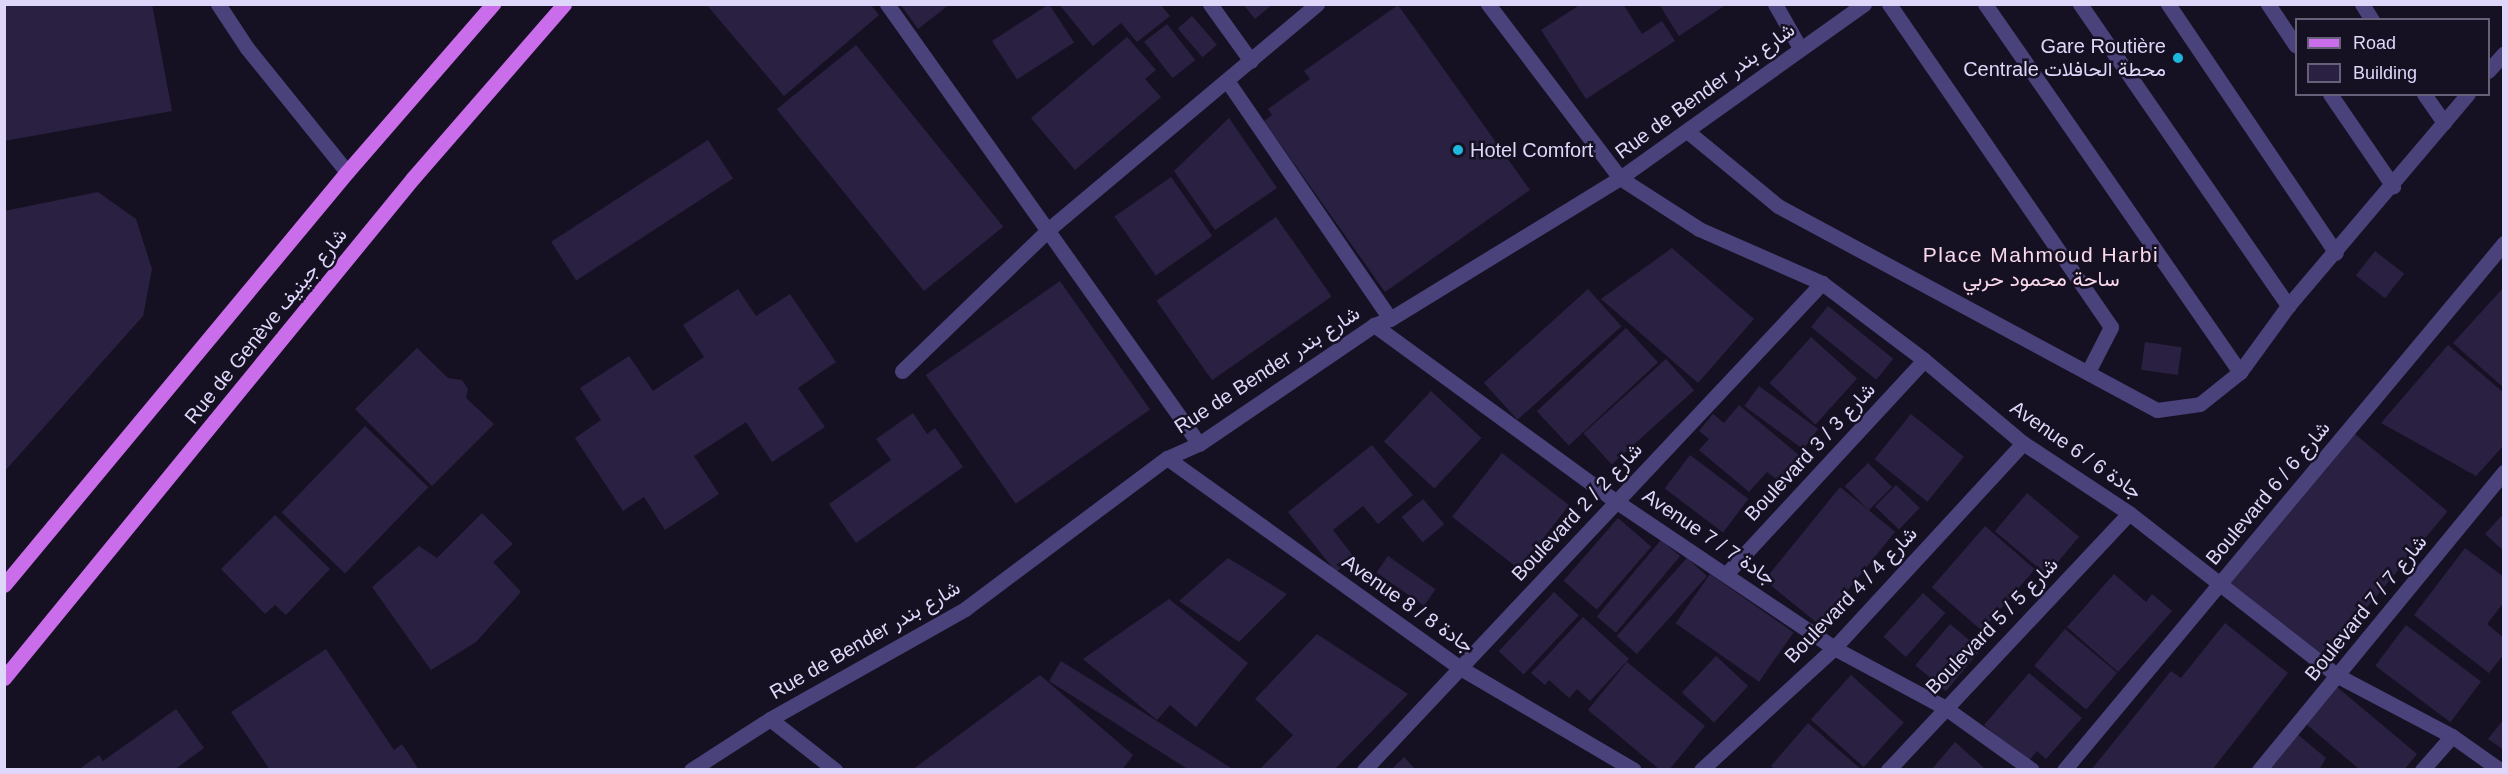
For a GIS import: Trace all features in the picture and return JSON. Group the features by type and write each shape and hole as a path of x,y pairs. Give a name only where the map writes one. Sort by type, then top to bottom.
{"main road":[{"name":"Rue de Genève شارع جينيف","path":"4,585 348,172 493,4"},
{"name":"Rue de Genève شارع جينيف","path":"4,678 413,178 564,4"}],"street":[{"path":"218,4 247,48 348,172"},
{"path":"887,4 1049,229 1199,444"},
{"path":"1210,4 1251,61"},
{"path":"902,371 1049,229 1317,4"},
{"path":"1488,4 1620,178"},
{"path":"1775,4 1800,48"},
{"name":"Rue de Bender شارع بندر","path":"691,770 770,719 965,609 1167,458 1199,444 1374,325 1390,319 1620,178 1864,4"},
{"path":"1888,4 2111,327 2088,372"},
{"path":"1985,4 2240,372"},
{"path":"2080,4 2288,306"},
{"path":"2169,4 2336,253"},
{"path":"2268,4 2295,44"},
{"path":"2362,4 2371,18"},
{"path":"2490,69 2504,53"},
{"path":"1228,81 1390,319"},
{"path":"2331,96 2393,186"},
{"path":"2425,96 2444,123"},
{"path":"1687,131 1778,206 2157,410 2200,404 2240,372 2288,306 2393,186 2466,96"},
{"name":"Avenue 6 / جادة 6","path":"1620,178 1700,229 1822,283 1924,360 2023,442 2129,513 2338,676 2452,736 2500,770"},
{"name":"Boulevard 6 / شارع 6","path":"2064,770 2504,243"},
{"name":"Boulevard 2 / شارع 2","path":"1364,770 1462,669 1614,500 1822,283"},
{"name":"Avenue 7 / جادة 7","path":"1374,325 1614,500 1727,573 1834,648 1944,707 2032,770"},
{"name":"Boulevard 3 / شارع 3","path":"1727,573 1924,360"},
{"name":"Boulevard 4 / شارع 4","path":"1701,770 1834,648 2023,442"},
{"name":"Avenue 8 / جادة 8","path":"1167,458 1462,669 1634,770"},
{"name":"Boulevard 7 / شارع 7","path":"2259,770 2504,472"},
{"name":"Boulevard 5 / شارع 5","path":"1888,770 1944,707 2129,513"},
{"path":"770,719 835,770"},
{"path":"2422,770 2452,736"}],"building":[{"path":"4,4 152,4 172,111 4,141"},
{"path":"706,4 870,4 879,15 784,96"},
{"path":"900,4 950,4 918,29"},
{"path":"1049,4 1074,43 1017,80 992,41"},
{"path":"1059,4 1160,4 1170,16 1137,42 1121,23 1093,46"},
{"path":"1243,4 1273,4 1255,19"},
{"path":"1581,4 1623,4 1642,34 1662,21 1675,41 1586,99 1541,30"},
{"path":"1659,4 1727,4 1679,36"},
{"path":"1398,5 1530,190 1385,292 1264,121 1272,115 1268,109 1310,79 1304,71"},
{"path":"1192,16 1217,45 1203,57 1178,28"},
{"path":"1167,24 1195,60 1172,78 1144,42"},
{"path":"1127,37 1156,70 1145,79 1161,97 1075,170 1031,118"},
{"path":"856,45 1003,227 924,291 777,109"},
{"path":"1229,118 1277,188 1215,230 1174,171"},
{"path":"708,140 733,179 576,280 551,242"},
{"path":"1171,177 1212,236 1156,276 1114,217"},
{"path":"98,192 136,219 152,269 143,316 4,472 4,211"},
{"path":"1276,217 1332,296 1212,380 1156,301"},
{"path":"1672,248 1754,319 1698,383 1601,299"},
{"path":"2375,251 2404,274 2385,298 2356,275"},
{"path":"1060,281 1150,410 1016,504 926,375"},
{"path":"2504,287 2504,388 2453,343"},
{"path":"738,289 756,316 790,294 836,362 798,388 825,427 772,462 746,422 694,456 719,494 665,530 644,497 623,511 575,438 601,420 580,388 629,356 653,391 704,357 683,325"},
{"path":"1588,289 1621,326 1517,420 1484,383"},
{"path":"1828,306 1893,359 1876,380 1811,327"},
{"path":"1626,328 1658,362 1569,446 1537,411"},
{"path":"1811,337 1857,378 1816,425 1770,383"},
{"path":"2145,342 2182,347 2178,375 2141,370"},
{"path":"2448,345 2504,393 2504,445 2476,476 2381,423"},
{"path":"417,348 448,378 462,380 468,389 466,398 494,424 432,486 355,409"},
{"path":"1666,359 1694,390 1612,464 1584,433"},
{"path":"1759,386 1818,429 1803,449 1744,406"},
{"path":"1431,391 1481,438 1434,489 1384,441"},
{"path":"1739,405 1800,456 1779,481 1767,472 1749,492 1699,450 1709,439 1699,431 1713,414 1724,423"},
{"path":"913,413 927,434 935,428 963,467 856,543 829,504 891,460 876,439"},
{"path":"1911,414 1964,457 1927,502 1874,459"},
{"path":"365,426 428,487 345,573 282,512"},
{"path":"2354,433 2447,511 2321,662 2228,583"},
{"path":"1372,445 1413,495 1378,524 1363,506 1333,530 1354,557 1336,572 1288,512"},
{"path":"1502,453 1569,505 1519,569 1452,517"},
{"path":"1690,455 1748,499 1723,532 1665,489"},
{"path":"1868,463 1892,487 1869,510 1845,486"},
{"path":"1896,485 1920,508 1899,530 1875,507"},
{"path":"1840,487 1895,532 1820,625 1764,580"},
{"path":"2027,493 2079,537 2047,575 1995,531"},
{"path":"1423,499 1444,524 1423,542 1402,517"},
{"path":"482,513 513,544 493,562 521,592 476,642 431,670 372,587 419,546 437,558"},
{"path":"2504,513 2504,551 2485,534"},
{"path":"275,515 330,569 286,615 275,605 265,614 221,569"},
{"path":"1618,518 1651,547 1597,610 1564,581"},
{"path":"1985,526 2035,569 1982,630 1932,587"},
{"path":"1661,540 1680,556 1616,633 1597,617"},
{"path":"2465,548 2504,577 2504,602 2487,624 2504,638 2504,654 2489,673 2414,615"},
{"path":"1388,556 1436,589 1424,606 1377,572"},
{"path":"1228,558 1287,594 1239,642 1179,601"},
{"path":"1687,558 1707,576 1637,654 1617,636"},
{"path":"1710,574 1794,633 1759,682 1676,623"},
{"path":"2114,574 2146,602 2152,594 2172,611 2118,672 2067,627"},
{"path":"1554,592 1579,615 1524,674 1499,651"},
{"path":"1923,593 1945,613 1906,657 1884,637"},
{"path":"1169,599 1248,663 1196,727 1170,705 1157,720 1083,659"},
{"path":"1583,617 1629,659 1590,701 1577,689 1569,698 1549,680 1545,685 1531,673"},
{"path":"2225,623 2288,673 2212,770 2091,770 2171,671 2181,678"},
{"path":"1950,624 1981,650 1946,691 1915,665"},
{"path":"2406,625 2481,682 2450,722 2375,666"},
{"path":"2065,629 2117,673 2086,709 2034,666"},
{"path":"1317,634 1408,694 1334,770 1259,770 1293,735 1255,699"},
{"path":"326,649 394,750 402,744 419,770 270,770 231,712"},
{"path":"1716,656 1748,686 1714,723 1682,693"},
{"path":"1061,661 1234,770 1189,770 1049,681"},
{"path":"1627,662 1705,726 1669,770 1660,770 1588,710"},
{"path":"2029,673 2082,718 2046,759 2037,751 2027,763 1984,725"},
{"path":"1040,675 1133,755 1122,770 912,770"},
{"path":"1851,675 1904,723 1864,767 1811,720"},
{"path":"2337,687 2417,754 2404,770 2360,770 2306,724"},
{"path":"176,709 204,748 174,770 78,770 99,755 103,761"},
{"path":"2504,719 2504,750 2488,739"},
{"path":"1808,723 1862,770 1775,770 1771,766"},
{"path":"2297,734 2326,758 2319,770 2266,770"},
{"path":"1955,742 1984,768 1982,770 1931,770"},
{"path":"1404,757 1416,770 1391,770"}],"place":[{"name":"Gare Routière Centrale محطة الحافلات","path":"2178,58"},
{"name":"Hotel Comfort","path":"1458,150"}],"district":[{"name":"Place Mahmoud Harbi ساحة محمود حربي","path":"2041,267"}]}
